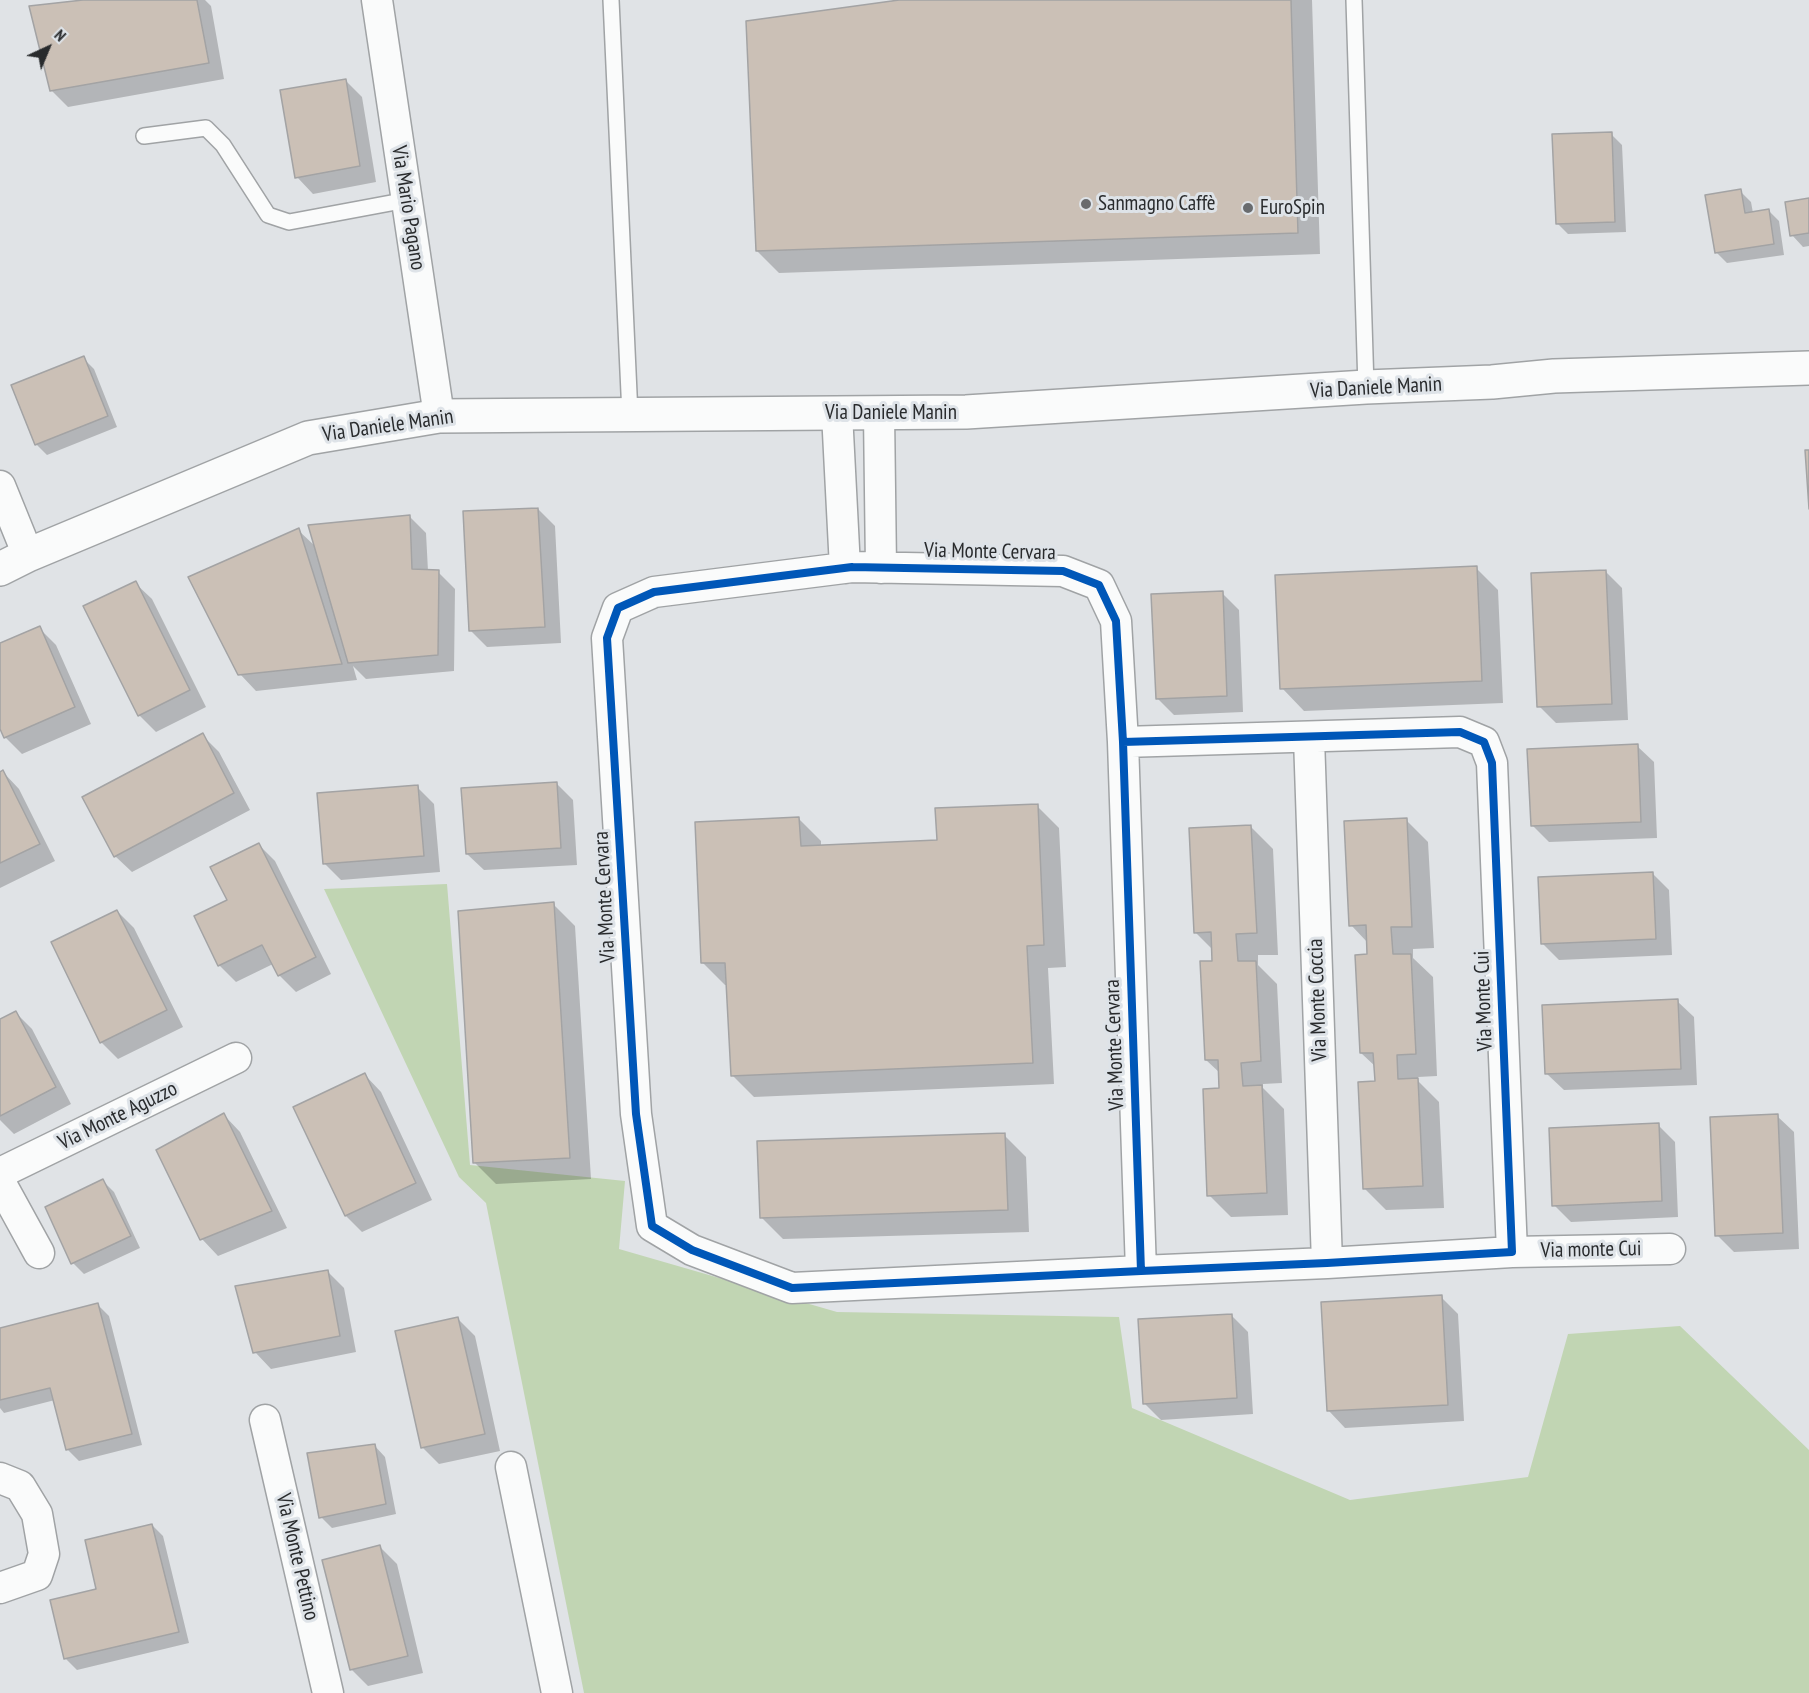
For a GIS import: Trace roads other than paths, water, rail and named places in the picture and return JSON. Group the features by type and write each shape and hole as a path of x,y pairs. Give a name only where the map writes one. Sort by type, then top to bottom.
{"main road":[{"name":"Via Daniele Manin","path":"14,562 308,438 439,416 966,412 1366,387 1492,382 1554,376 1809,368"}],"street":[{"name":"Via Mario Pagano","path":"377,0 439,416"},
{"path":"837,413 845,568"},
{"path":"879,413 880,568"},
{"path":"0,486 14,562"},
{"name":"Via Monte Cervara","path":"845,568 1064,571 1099,585 1116,621 1123,742 1141,1271 792,1288 692,1250 652,1226 636,1114 608,638 618,608 654,592 845,568"},
{"name":"Via Monte Cui","path":"1123,742 1460,732 1484,742 1492,763 1512,1252 1141,1271"},
{"name":"Via Monte Coccia","path":"1309,738 1327,1263"},
{"name":"Via Monte Aguzzo","path":"0,1173 236,1058"},
{"path":"0,1182 39,1253"},
{"name":"Via monte Cui","path":"1512,1252 1670,1249"},
{"name":"Via Monte Pettino","path":"266,1420 328,1693"},
{"path":"511,1467 557,1693"},
{"path":"0,1478 20,1486 37,1514 44,1554 37,1575 0,1588"}],"lane":[{"path":"611,0 630,415"},
{"path":"1354,0 1366,387"},
{"path":"144,136 206,128 223,145 268,215 289,222 407,200"}],"place":[{"name":"Sanmagno Caffè","path":"1086,204"},
{"name":"EuroSpin","path":"1248,208"}]}
